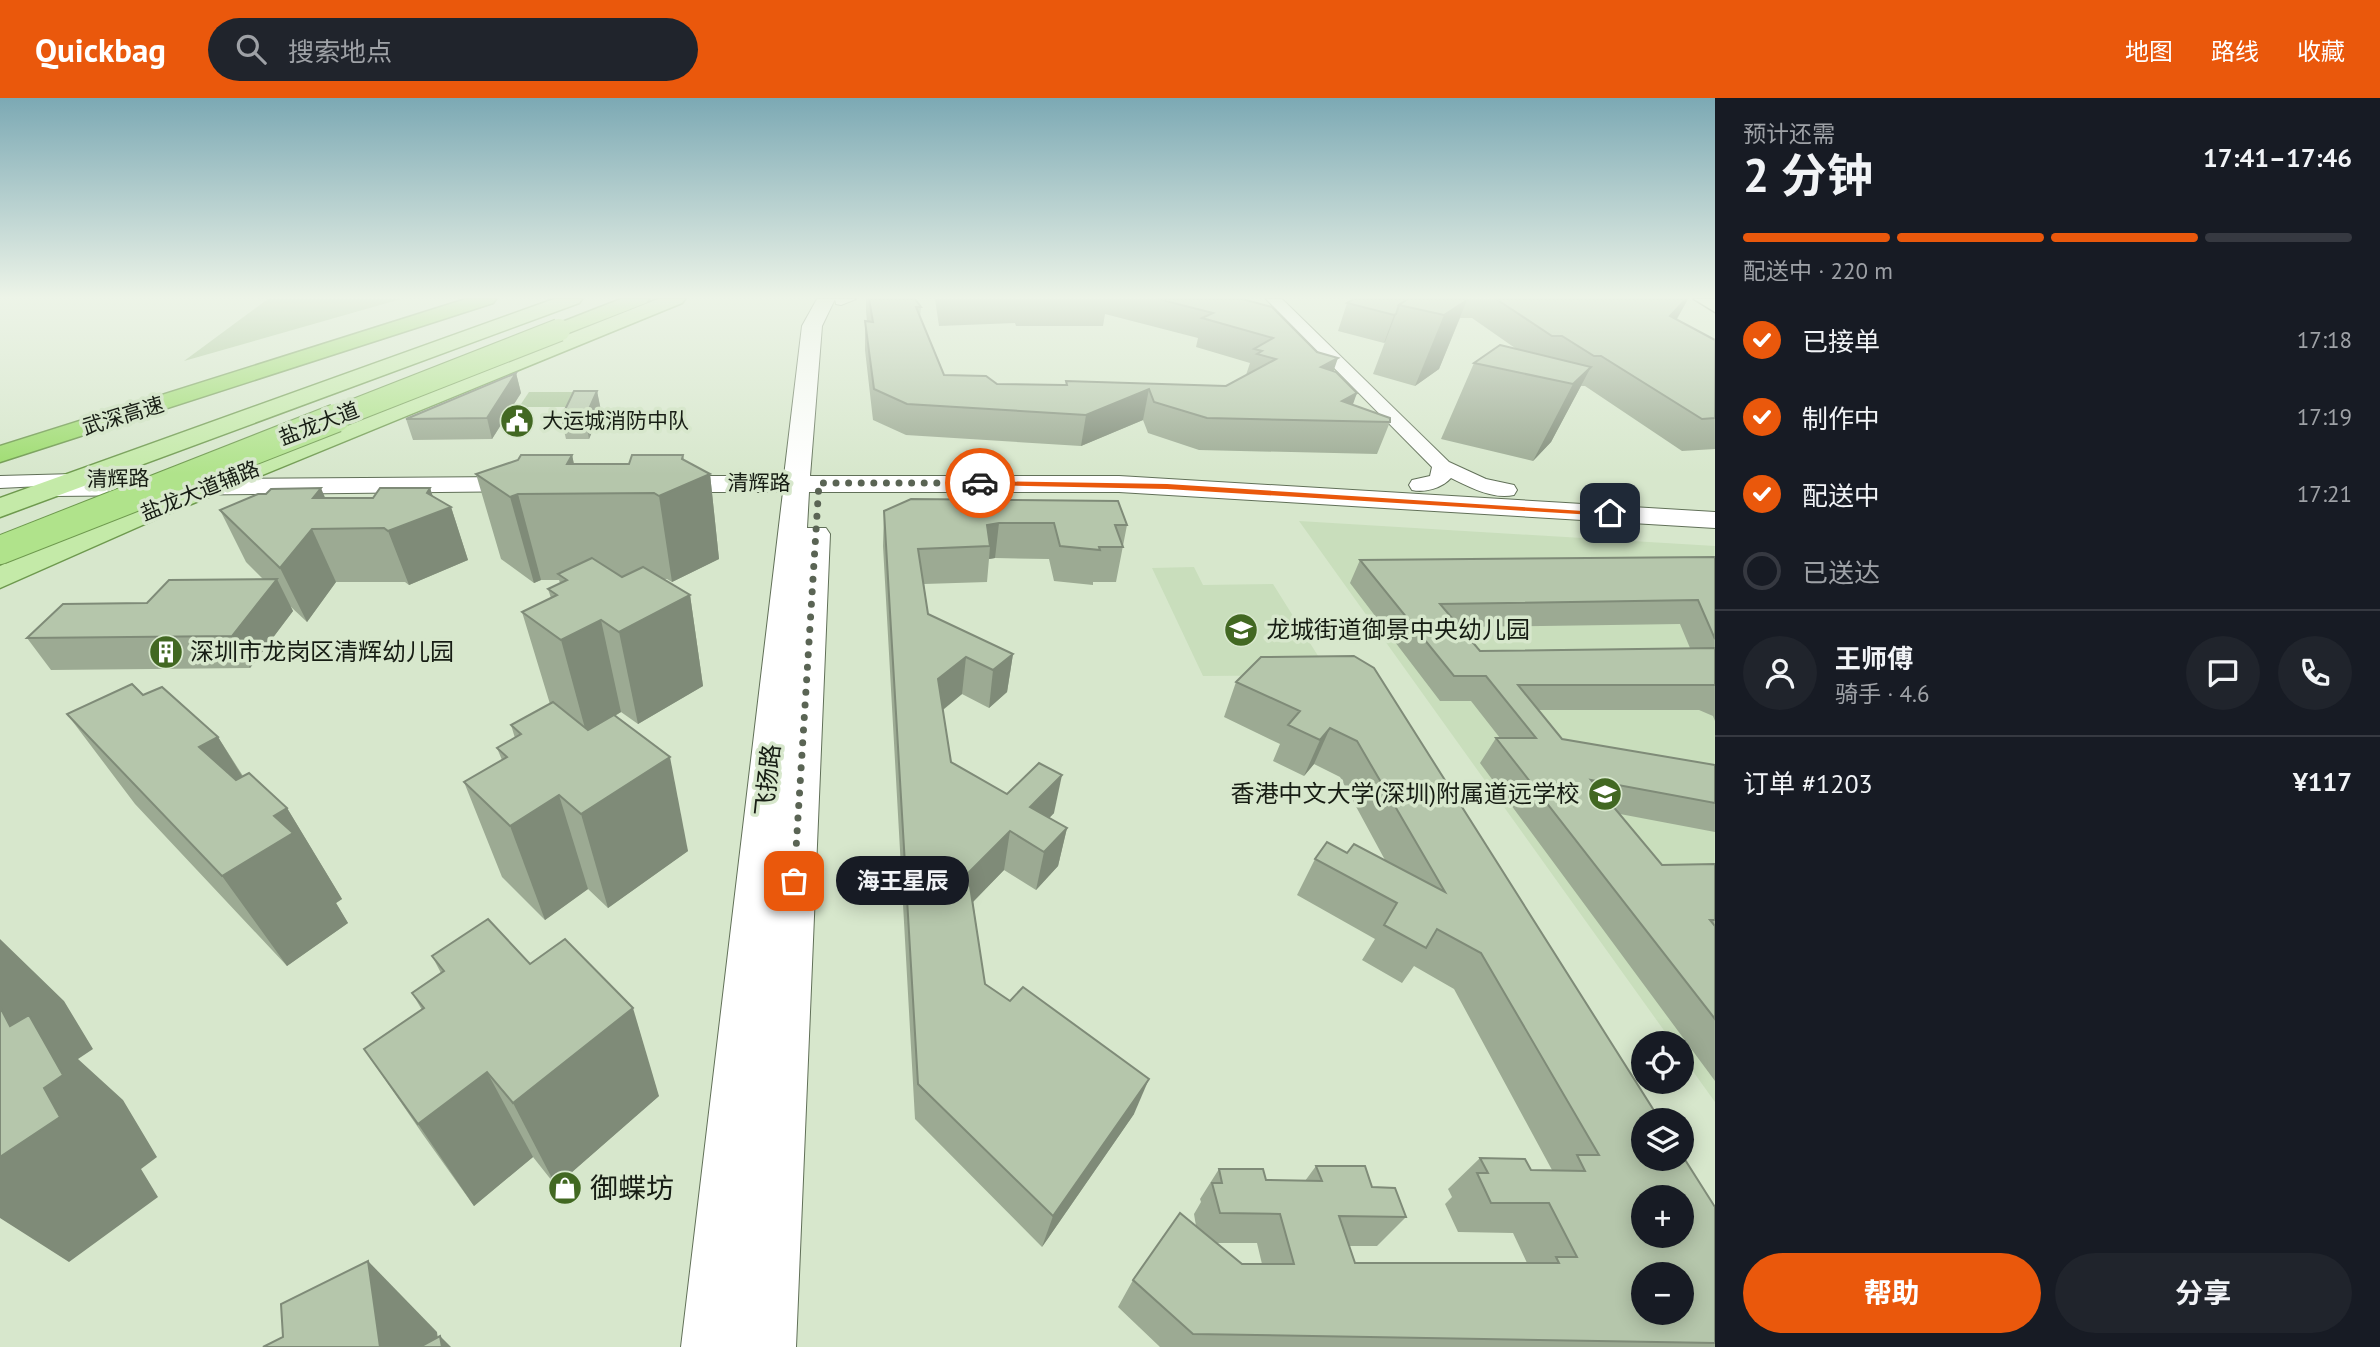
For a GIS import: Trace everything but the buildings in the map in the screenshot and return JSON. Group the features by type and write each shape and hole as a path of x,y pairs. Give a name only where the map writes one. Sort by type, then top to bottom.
{"highway":[{"name":"武深高速","path":"0,440 266,357"},
{"name":"武深高速","path":"0,454 304,357"},
{"name":"盐龙大道","path":"0,532 470,357"},
{"name":"盐龙大道","path":"0,550 477,357"}],"main road":[{"path":"0,508 412,357"},
{"name":"盐龙大道辅路","path":"0,578 221,482 530,357"}],"street":[{"name":"飞扬路","path":"713,1347 809,476 825,357"},
{"path":"1332,357 1442,466 1479,484 1506,491"},
{"path":"1420,485 1437,481 1443,475 1442,466"},
{"name":"清辉路","path":"637,477 1115,469 1715,503"},
{"name":"清辉路","path":"809,476 1119,484 1715,520"},
{"name":"飞扬路","path":"764,1347 809,476"},
{"name":"清辉路","path":"64,484 555,477"},
{"path":"0,482 64,484"},
{"path":"0,488 64,484"},
{"path":"1666,517 1715,526"}],"shaded area":[{"path":"529,392 595,392 587,407 519,407"},
{"name":"香港中文大学(深圳)附属道远学校","path":"1299,521 1715,546 1715,1102 1694,1073 1694,1031 1664,1031"},
{"name":"龙城街道御景中央幼儿园","path":"1194,567 1203,585 1273,584 1330,675 1203,676 1152,568"}],"way so far":[{"path":"794,881 819,483 980,483"}],"place":[{"name":"大运城消防中队","path":"517,421"},
{"name":"龙城街道御景中央幼儿园","path":"1241,630"},
{"name":"深圳市龙岗区清辉幼儿园","path":"166,652"},
{"name":"香港中文大学(深圳)附属道远学校","path":"1605,794"},
{"name":"海王星辰","path":"794,881"},
{"name":"御蝶坊","path":"565,1188"}],"route":[{"path":"980,483 1167,486 1610,513"}]}
